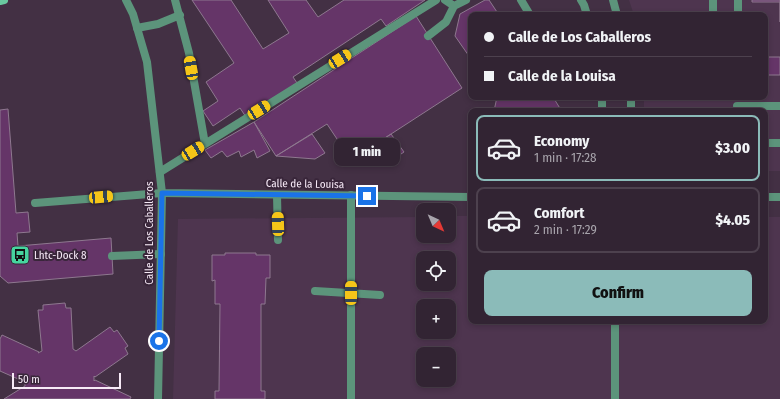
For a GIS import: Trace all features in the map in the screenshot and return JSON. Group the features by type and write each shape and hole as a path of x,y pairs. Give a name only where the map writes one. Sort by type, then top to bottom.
{"main road":[{"path":"0,1 4,0"}],"street":[{"name":"Calle de Los Caballeros","path":"126,0 133,14 148,62 162,193 158,399"},
{"path":"175,0 180,15 188,53 205,144"},
{"path":"160,172 436,0"},
{"path":"445,0 454,6"},
{"path":"428,36 446,22 454,6 466,0"},
{"path":"521,0 528,12"},
{"path":"581,0 586,12"},
{"path":"613,0 616,12"},
{"path":"713,0 713,12"},
{"path":"738,0 738,12"},
{"path":"137,28 158,24 180,15"},
{"path":"751,108 780,106"},
{"path":"768,143 780,143"},
{"name":"Calle de la Louisa","path":"34,203 162,193 468,197"},
{"path":"277,194 278,240"},
{"path":"351,195 351,399"},
{"path":"768,197 780,197"},
{"path":"112,256 161,254"},
{"path":"316,291 380,295"},
{"path":"615,324 615,399"}],"shaded area":[{"path":"629,0 780,0 780,171 768,171 768,108 644,108 644,100 768,100 768,12 633,12"},
{"path":"456,216 468,216 468,324 768,324 768,217 780,217 780,399 173,399 178,219 416,217 416,243 456,243"}],"building":[{"path":"192,0 231,0 263,49 289,33 268,0 306,0 318,17 344,0 425,0 386,26 381,19 293,77 297,83 246,117 240,108 213,126 203,111 218,101 206,82 234,63"},
{"path":"485,0 489,0 497,12 468,12 468,55 455,36 460,14"},
{"path":"752,0 780,0 780,2 752,2"},
{"path":"416,16 462,88 351,160 327,124 276,156 254,122"},
{"path":"768,57 780,57 780,75 768,75"},
{"path":"496,100 555,100 560,108 495,108"},
{"path":"8,109 16,213 28,212 30,232 17,233 18,246 111,238 113,274 8,283 0,276 0,110"},
{"path":"254,122 270,151 257,158 254,150 241,157 239,151 227,157 222,151 211,158 205,150"},
{"path":"312,134 325,153 315,159 276,156"},
{"path":"391,134 404,152 392,160 357,156"},
{"path":"225,253 256,253 256,255 270,255 270,278 266,278 265,304 261,304 261,391 265,391 265,399 215,399 215,391 219,391 220,304 215,304 215,280 212,281 212,255 225,255"},
{"path":"65,303 66,308 71,308 73,349 76,351 110,327 114,332 117,330 128,346 125,348 128,354 95,377 94,376 94,381 95,380 131,397 130,399 4,399 25,386 25,382 0,371 0,339 2,335 39,352 38,353 42,351 38,310 43,310 43,305"}],"place":[{"name":"Lhtc-Dock 8","path":"20,255"}],"route":[{"path":"159,341 162,193 367,196"}]}
